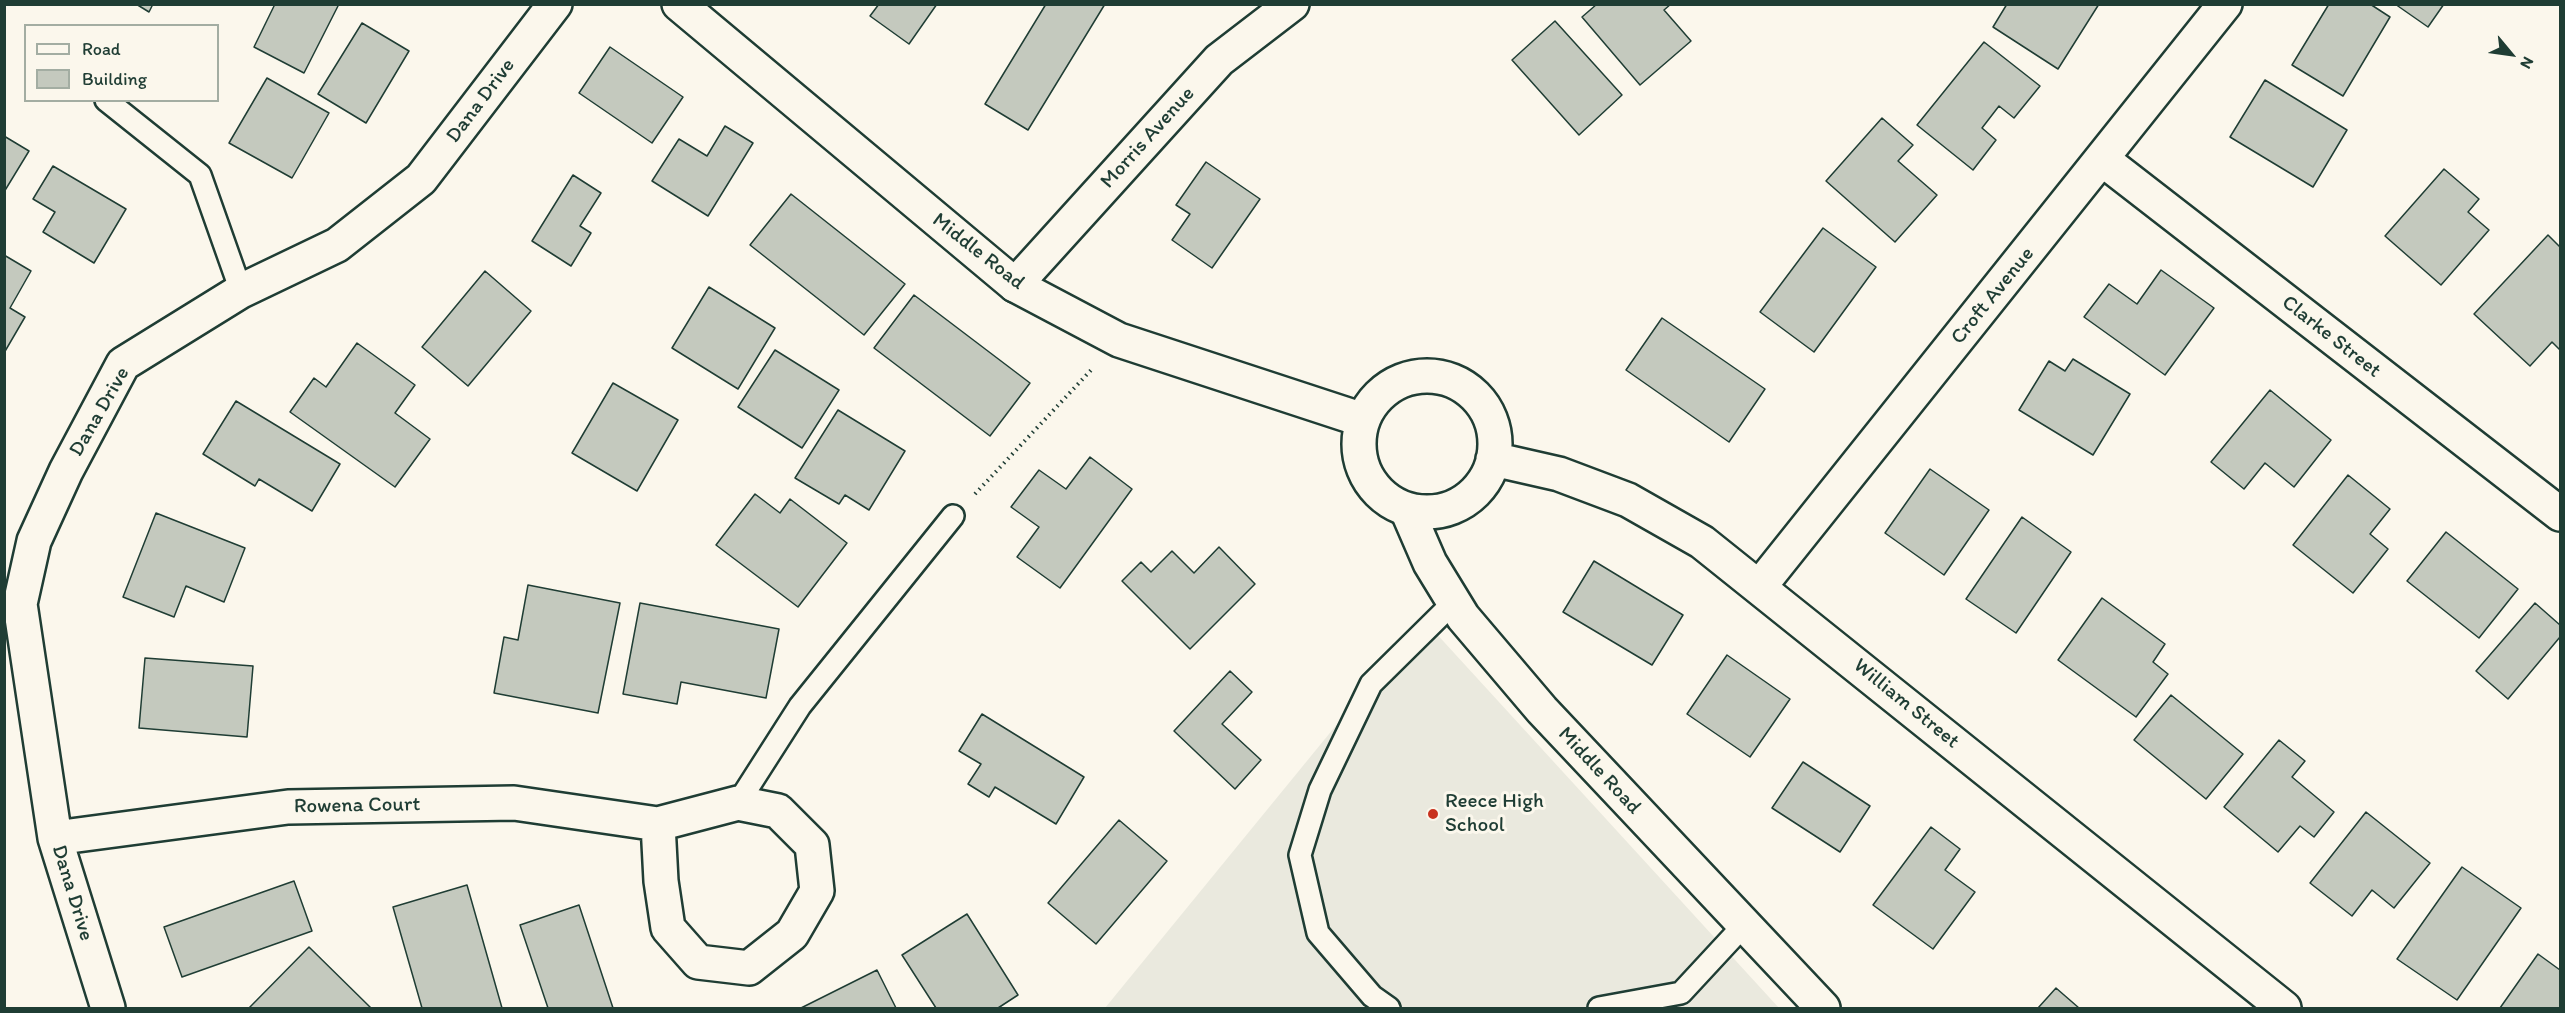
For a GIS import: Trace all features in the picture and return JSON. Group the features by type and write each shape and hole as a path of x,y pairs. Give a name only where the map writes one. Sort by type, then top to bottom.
{"street":[{"name":"Dana Drive","path":"108,1008 55,838 20,604 34,541 66,471 123,364 241,291 337,245 421,179 555,4"},
{"name":"Middle Road","path":"679,4 1015,285 1119,340 1363,420"},
{"name":"Morris Avenue","path":"1015,285 1219,60 1292,4"},
{"name":"Croft Avenue","path":"1760,586 2225,4"},
{"name":"Clarke Street","path":"2102,159 2560,514"},
{"path":"1434,376 1457,382 1477,397 1490,416 1495,435 1494,459 1481,487 1454,507 1431,513 1407,510 1386,499 1370,482 1360,458 1359,443 1363,420 1375,399 1394,384 1410,378 1434,376"},
{"name":"William Street","path":"1494,459 1559,474 1628,500 1702,542 1760,586 2284,1008"},
{"name":"Middle Road","path":"1407,510 1430,563 1463,617 1542,710 1823,1008"},
{"name":"Rowena Court","path":"55,838 300,807 514,803 658,824 738,803 778,811 812,845 818,891 792,934 749,968 698,962 669,928 661,880 658,824"}],"lane":[{"path":"109,102 200,175 241,291"},
{"path":"738,803 800,706 953,516"},
{"path":"1389,1008 1372,996 1318,933 1300,855 1320,790 1371,684 1454,602"},
{"path":"1599,1008 1681,993 1744,925"}],"path":[{"path":"953,516 1119,340"}],"shaded area":[{"name":"Reece High School","path":"1423,619 1779,1008 1105,1008"}],"building":[{"path":"136,4 153,4 149,12"},
{"path":"275,4 339,4 304,73 254,47"},
{"path":"879,4 937,4 909,44 870,16"},
{"path":"1046,4 1105,4 1028,130 985,104"},
{"path":"1597,4 1671,4 1664,10 1691,41 1640,85 1582,17"},
{"path":"2007,4 2099,4 2058,69 1993,27"},
{"path":"2329,4 2370,4 2390,17 2343,96 2292,65"},
{"path":"2395,4 2444,4 2428,27"},
{"path":"1555,21 1622,95 1579,135 1512,60"},
{"path":"362,23 409,51 366,123 318,94"},
{"path":"1984,42 2040,86 2014,118 1999,106 1982,128 1996,140 1973,170 1917,125"},
{"path":"610,47 683,97 652,143 579,93"},
{"path":"267,78 329,113 292,178 229,143"},
{"path":"2265,80 2347,130 2313,187 2230,137"},
{"path":"1882,118 1913,145 1898,161 1937,195 1895,242 1826,181"},
{"path":"725,126 753,143 708,216 652,181 679,139 707,156"},
{"path":"4,136 29,151 4,192"},
{"path":"1206,162 1260,199 1212,268 1172,240 1190,214 1176,205"},
{"path":"53,166 126,209 94,263 43,232 55,212 33,199"},
{"path":"2444,169 2479,199 2468,212 2489,230 2441,285 2385,236"},
{"path":"573,175 601,193 580,226 591,233 571,266 532,241"},
{"path":"791,194 905,284 864,335 750,245"},
{"path":"1823,228 1876,267 1814,352 1760,312"},
{"path":"2548,235 2560,247 2560,350 2552,342 2530,366 2474,314"},
{"path":"4,255 31,271 10,308 25,317 4,353"},
{"path":"2161,270 2214,308 2165,375 2084,317 2109,284 2137,304"},
{"path":"485,271 531,311 468,386 422,347"},
{"path":"709,287 775,328 738,389 672,348"},
{"path":"914,295 1030,383 990,436 874,348"},
{"path":"1662,318 1765,389 1729,442 1626,370"},
{"path":"357,343 415,385 395,413 430,439 395,487 290,412 314,378 326,387"},
{"path":"775,350 839,390 802,448 738,407"},
{"path":"2073,359 2130,394 2093,455 2019,410 2049,361 2065,371"},
{"path":"613,383 678,420 637,491 572,453"},
{"path":"2270,390 2331,440 2294,487 2265,463 2244,489 2211,462"},
{"path":"236,401 340,464 312,511 259,479 255,486 203,454"},
{"path":"838,410 905,451 869,510 845,495 839,504 795,478"},
{"path":"1090,457 1132,489 1060,588 1017,557 1039,527 1011,507 1039,470 1066,489"},
{"path":"1930,469 1989,510 1944,575 1885,533"},
{"path":"2348,475 2390,509 2370,534 2388,549 2353,593 2293,545"},
{"path":"755,494 780,513 790,499 847,543 798,607 716,545"},
{"path":"156,513 245,548 224,602 186,586 174,617 123,597"},
{"path":"2022,517 2071,552 2016,633 1966,599"},
{"path":"2446,532 2518,589 2479,638 2407,581"},
{"path":"1219,547 1255,584 1190,649 1122,581 1141,562 1151,572 1172,551 1194,573"},
{"path":"1594,561 1683,615 1652,665 1563,612"},
{"path":"528,585 620,603 598,713 494,693 504,637 518,640"},
{"path":"2102,598 2165,644 2153,662 2168,674 2136,717 2058,660"},
{"path":"640,603 779,629 766,698 681,682 677,704 623,694"},
{"path":"2535,603 2560,625 2560,637 2508,699 2476,671"},
{"path":"1727,655 1790,699 1750,757 1687,714"},
{"path":"145,658 253,666 247,737 139,728"},
{"path":"1230,671 1252,692 1222,724 1261,760 1235,789 1174,731"},
{"path":"2171,695 2243,754 2206,799 2134,740"},
{"path":"982,714 1084,777 1056,824 995,787 989,797 968,784 981,764 959,751"},
{"path":"2279,740 2305,761 2292,777 2334,812 2314,837 2300,826 2278,852 2224,807"},
{"path":"1803,762 1870,806 1840,852 1772,808"},
{"path":"2366,812 2430,863 2394,908 2372,890 2352,916 2310,883"},
{"path":"1119,820 1167,861 1096,944 1048,903"},
{"path":"1931,827 1960,849 1945,870 1975,892 1933,949 1873,905"},
{"path":"2462,867 2521,908 2457,1000 2397,959"},
{"path":"294,881 312,931 182,977 164,927"},
{"path":"467,885 502,1008 422,1008 393,907"},
{"path":"579,905 613,1008 548,1008 520,925"},
{"path":"967,914 1018,995 998,1008 936,1008 902,955"},
{"path":"309,947 371,1008 249,1008"},
{"path":"2538,954 2560,970 2560,1008 2500,1008"},
{"path":"877,970 896,1008 801,1008"},
{"path":"2056,988 2079,1008 2038,1008"}],"place":[{"name":"Reece High School","path":"1433,814"}]}
